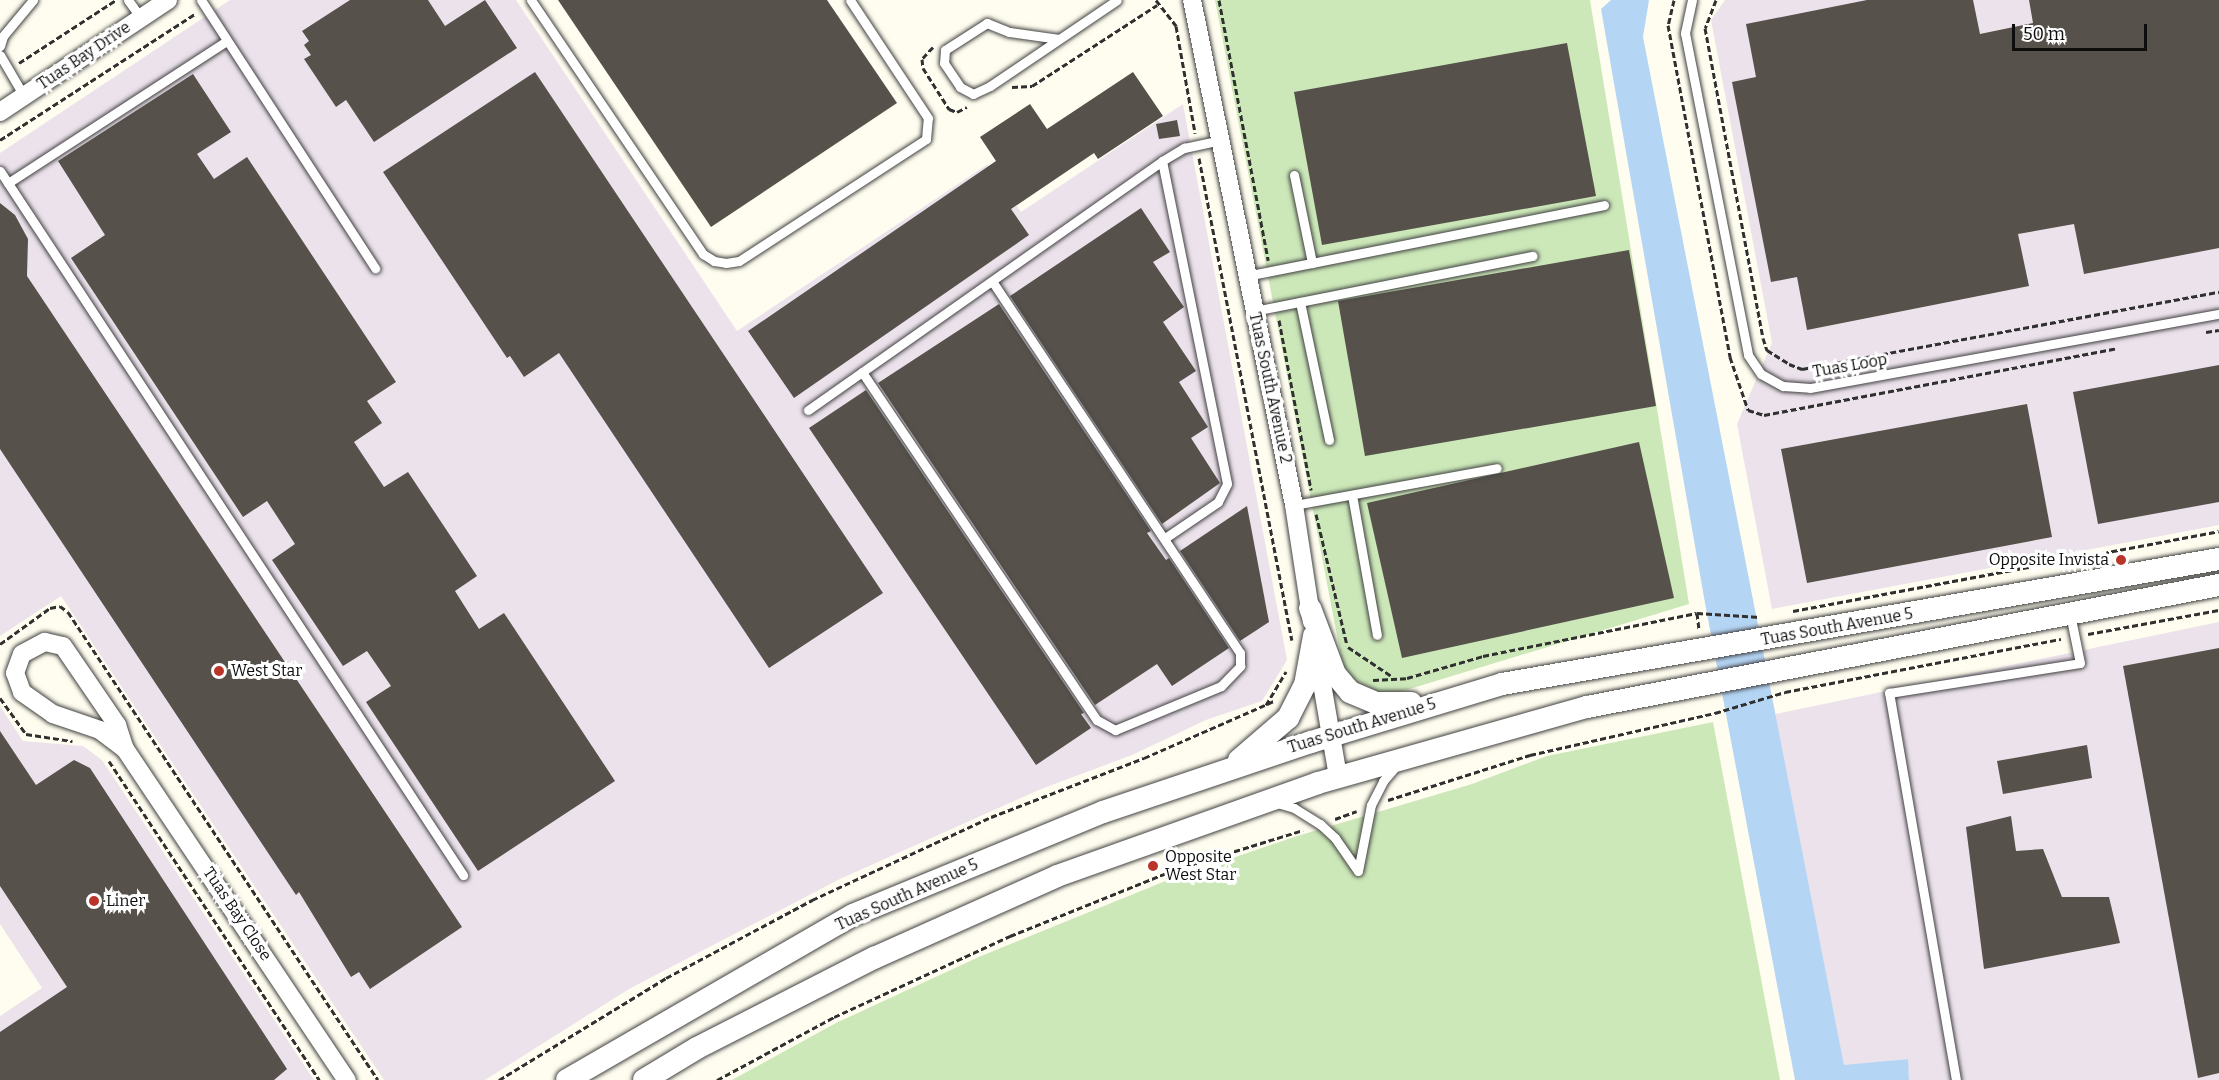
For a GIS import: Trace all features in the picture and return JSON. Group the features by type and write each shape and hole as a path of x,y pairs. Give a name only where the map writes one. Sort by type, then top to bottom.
{"street":[{"name":"Tuas Bay Drive","path":"0,112 168,0"},
{"name":"Tuas South Avenue 2","path":"1192,0 1218,141 1294,505 1328,737 1338,777"},
{"name":"Tuas South Avenue 5","path":"567,1080 853,915 1103,812 1328,737 1502,684 2219,559"},
{"name":"Tuas South Avenue 5","path":"644,1080 697,1048 874,958 1058,876 1338,777 1587,707 2219,585"},
{"path":"1310,608 1330,664 1350,692 1376,704 1434,704"},
{"path":"1226,770 1288,718 1305,685 1314,636"},
{"name":"Tuas Bay Close","path":"125,749 100,730 53,714 22,692 15,673 22,654 45,642 63,646 117,725 125,749 347,1080"}],"lane":[{"path":"0,46 3,36 33,0"},
{"path":"128,0 141,18"},
{"path":"531,0 703,254 714,261 726,262 739,261 926,139 928,118 850,0"},
{"path":"1059,39 1009,32 987,23 945,50 944,63 960,87 973,94 1059,39 1116,0"},
{"name":"Tuas Loop","path":"1692,0 1685,33 1748,355 1761,374 1783,386 1810,388 2219,314"},
{"path":"203,4 375,268"},
{"path":"8,183 227,41"},
{"path":"0,55 24,96"},
{"path":"808,410 1162,162 1184,148 1218,141"},
{"path":"1162,162 1227,484 1218,502 1165,538"},
{"path":"0,171 463,875"},
{"path":"1294,175 1312,263"},
{"path":"1246,276 1604,205"},
{"path":"1254,311 1533,256"},
{"path":"862,372 1097,720 1115,730 1221,687 1240,666 1240,653 992,281"},
{"path":"1300,302 1329,440"},
{"path":"1294,505 1497,468"},
{"path":"1352,495 1377,635"},
{"path":"1956,1080 1889,693 2080,663 2070,614"},
{"path":"1268,800 1294,808 1320,824 1335,838 1358,871 1371,806 1383,781 1405,757"}],"path":[{"path":"9,70 116,0"},
{"path":"1219,0 1270,272"},
{"path":"1674,0 1668,25 1730,357 1748,410 1764,415 2121,347"},
{"path":"1716,0 1706,28 1761,327 1767,350 1789,364 1802,369 2219,292"},
{"path":"0,140 203,4"},
{"path":"1276,307 1314,502 1350,658"},
{"path":"2204,332 2219,330"},
{"path":"1788,612 2219,531"},
{"path":"0,644 50,608 60,606 68,612 378,1080"},
{"path":"717,1080 834,1017 1010,936 1174,870 1530,755 1715,713 1785,692 2219,610"},
{"path":"1365,680 1395,678 1697,613 1768,617"},
{"path":"1348,647 1395,678"},
{"path":"1265,706 1289,667"},
{"path":"0,698 26,734 80,742"},
{"path":"101,754 319,1080"}],"shaded area":[{"path":"230,0 516,0 737,331 988,164 1021,212 1183,104 1287,660 1262,701 1206,720 1132,755 1041,789 840,879 629,989 485,1080 384,1080 61,596 0,636 0,153"},
{"path":"1725,0 2219,0 2219,525 1772,609 1737,424 1772,343 1711,20"},
{"path":"2219,622 2219,1080 1909,1080 1907,1059 1844,1066 1775,714"},
{"name":"Liner","path":"0,706 23,741 83,746 102,760 314,1080 0,1080 0,1016 42,988 0,924"}],"green space":[{"path":"1215,0 1590,0 1689,604 1380,698 1344,672"},
{"path":"1713,722 1780,1080 732,1080 836,1023 981,956 1168,880 1294,837 1472,784 1547,756"}],"water":[{"path":"1611,0 1649,0 1643,37 1844,1065 1908,1059 1909,1080 1795,1080 1705,603 1601,9"}],"building":[{"path":"350,0 428,0 445,26 485,0 517,48 374,142 346,100 336,107 304,59 311,55 304,45 309,41 302,31"},
{"path":"558,0 827,0 897,103 711,227"},
{"path":"1867,0 1973,0 1980,34 2033,23 2029,0 2219,0 2219,248 2084,274 2074,224 2018,234 2029,286 1807,330 1797,277 1771,282 1732,82 1756,77 1746,24"},
{"path":"1567,43 1596,196 1322,245 1294,92"},
{"path":"535,72 883,593 769,668 559,353 524,377 510,356 507,358 383,172"},
{"path":"1133,72 1163,116 1098,159 1094,153 1011,209 1029,235 794,398 748,331 996,161 980,137 1030,104 1047,129"},
{"path":"193,74 231,132 197,154 214,179 247,157 396,382 367,401 382,423 354,442 384,487 408,472 477,576 455,591 479,629 504,613 615,781 478,871 366,702 391,686 367,651 343,666 272,560 295,544 267,501 243,517 71,258 105,235 58,161"},
{"path":"1177,120 1180,136 1159,139 1156,124"},
{"name":"West Star","path":"0,203 15,215 28,239 27,276 462,927 370,989 359,972 351,977 299,892 296,895 0,449"},
{"path":"1141,208 1170,252 1153,262 1184,307 1163,322 1196,371 1179,382 1208,427 1191,438 1220,483 1162,524 1010,296"},
{"path":"1629,250 1656,406 1365,456 1338,301"},
{"path":"999,304 1151,531 1147,533 1166,560 1169,558 1229,648 1172,686 1157,664 1095,705 878,383"},
{"path":"2219,365 2219,502 2098,524 2073,392"},
{"path":"866,390 1084,713 1081,714 1091,728 1036,765 809,428"},
{"path":"2027,404 2052,537 1807,583 1781,449"},
{"path":"1639,442 1674,598 1402,658 1367,503"},
{"path":"1247,506 1269,622 1240,641 1180,551"},
{"path":"2219,648 2219,1073 2198,1078 2123,666"},
{"name":"Liner","path":"0,731 36,785 74,760 90,768 287,1069 274,1080 0,1080 0,1032 67,987 0,886"},
{"path":"2087,745 2092,778 2003,794 1997,761"},
{"path":"2011,816 2016,851 2043,849 2062,897 2109,897 2120,943 1984,969 1966,827"}],"place":[{"name":"Opposite Invista","path":"2121,560"},
{"name":"West Star","path":"219,671"},
{"name":"Opposite West Star","path":"1153,866"},
{"name":"Liner","path":"94,901"}]}
